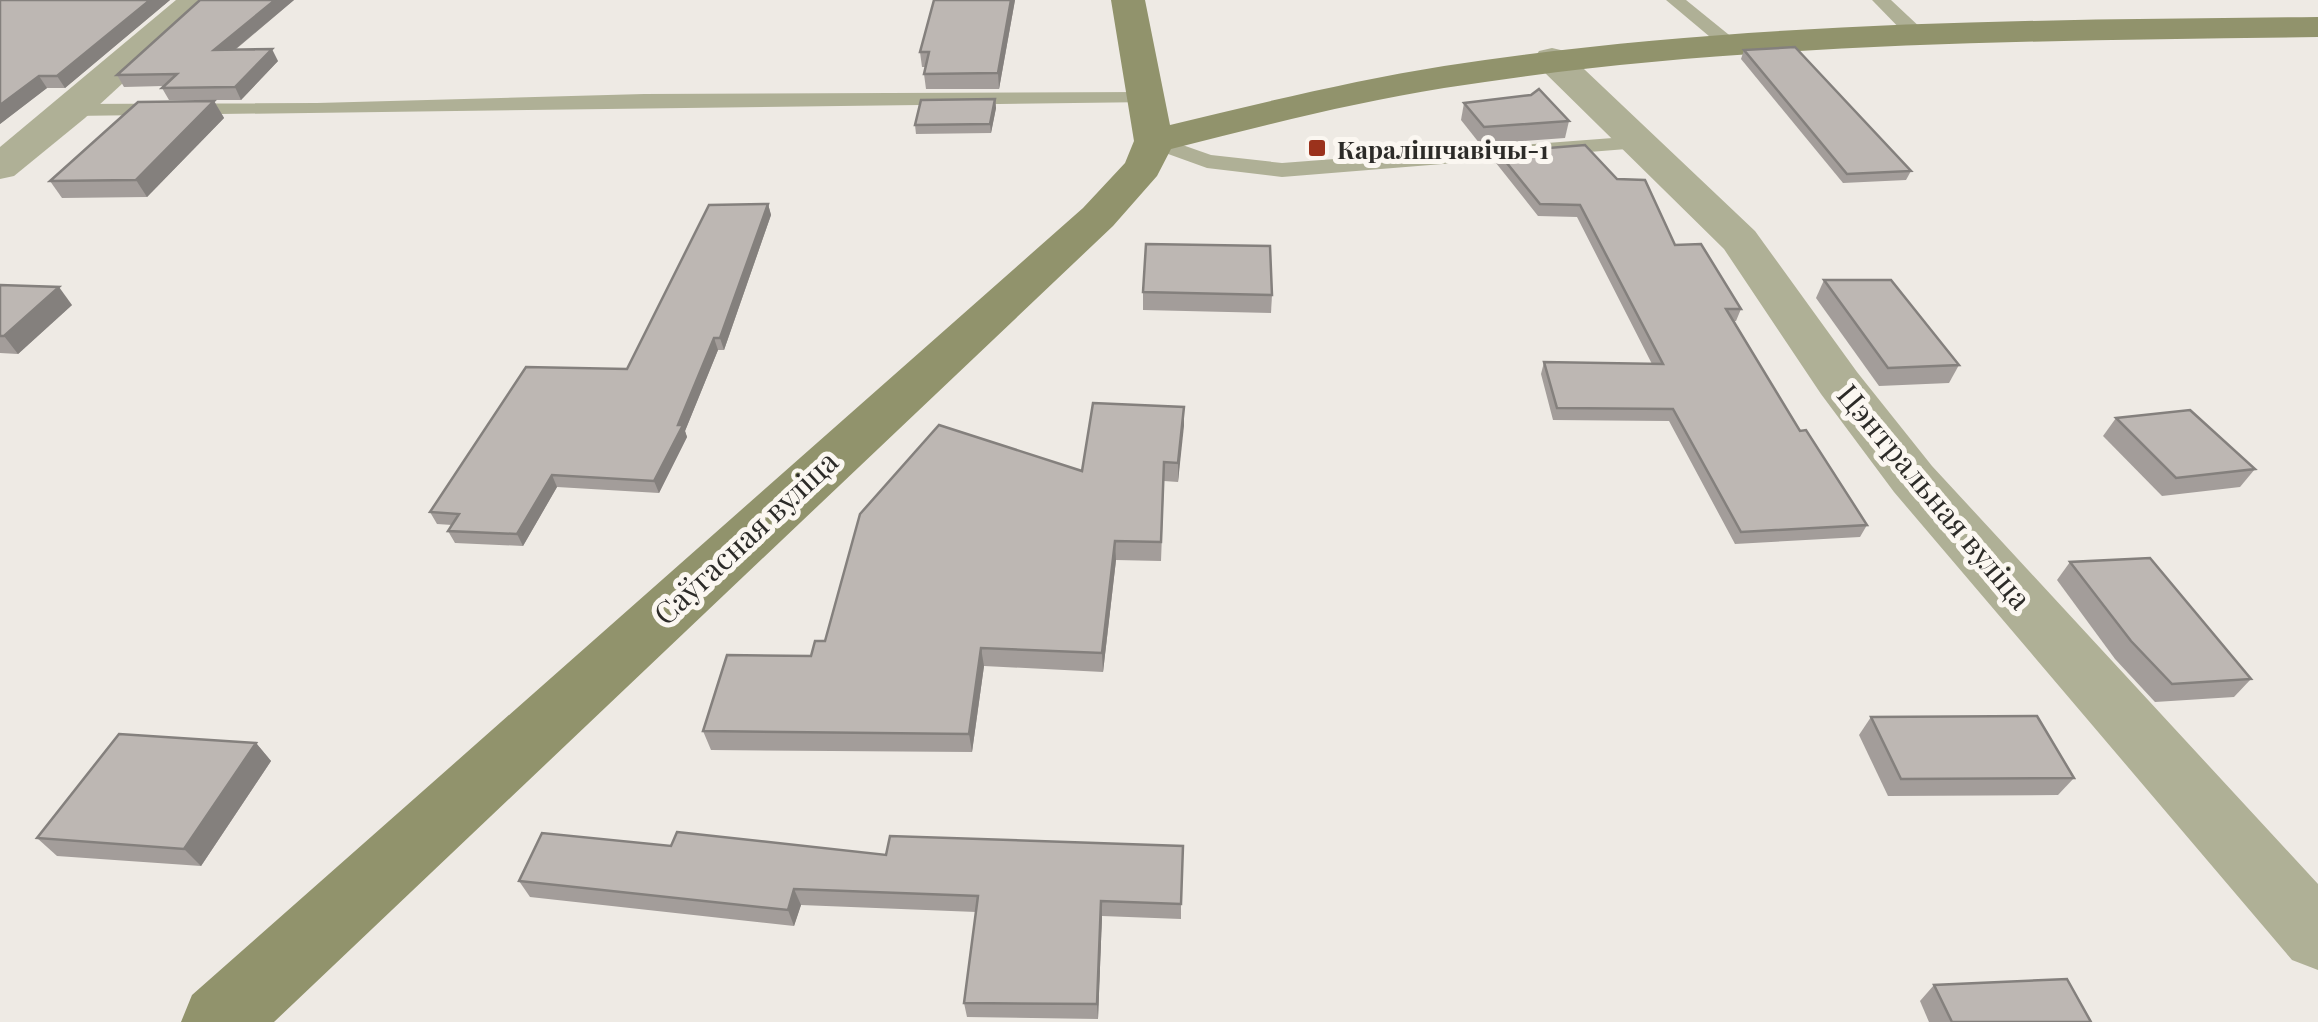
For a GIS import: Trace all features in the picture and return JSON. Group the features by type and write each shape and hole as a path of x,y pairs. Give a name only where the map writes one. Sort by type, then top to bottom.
{"street":[{"path":"0,167 72,110 196,0"},
{"path":"1128,0 1149,120 1552,60 1729,43 1917,34 2318,28"},
{"name":"Цэнтральная вуліца","path":"1552,60 1740,240 1913,479 2318,936"},
{"name":"Саўгасная вуліца","path":"219,1022 1098,216 1143,167 1149,120"}],"lane":[{"path":"1675,0 1729,43"},
{"path":"1881,0 1917,34"},
{"path":"72,110 317,109 644,100 1149,120 1207,161 1282,170 1639,142"}],"building":[{"path":"0,0 150,0 57,76 39,76 0,105"},
{"path":"200,0 275,0 214,50 272,49 235,87 162,88 177,74 117,75"},
{"path":"934,0 1011,0 998,73 924,74 929,52 920,52"},
{"path":"1795,47 1911,171 1847,174 1744,50"},
{"path":"1539,89 1569,121 1484,127 1464,103 1531,95"},
{"path":"995,99 990,124 915,125 921,100"},
{"path":"214,101 136,180 50,181 138,102"},
{"path":"1585,145 1617,179 1645,180 1675,245 1701,244 1741,309 1726,309 1800,431 1806,430 1867,525 1741,532 1673,409 1557,408 1544,362 1663,364 1580,205 1540,204 1498,152"},
{"path":"768,204 720,338 714,338 678,425 683,425 654,481 552,475 517,534 448,531 459,514 430,512 526,367 627,369 709,205"},
{"path":"1146,244 1270,246 1272,295 1143,292"},
{"path":"1824,280 1891,280 1959,365 1888,368"},
{"path":"0,285 59,287 0,336"},
{"path":"1093,403 1184,407 1178,463 1164,462 1161,542 1115,541 1102,653 981,648 969,734 703,731 727,655 811,656 815,641 825,641 860,514 939,425 1082,471"},
{"path":"2190,410 2255,469 2176,478 2116,418"},
{"path":"2150,558 2251,679 2172,684 2131,641 2070,562"},
{"path":"2037,716 2074,778 1901,779 1871,717"},
{"path":"119,734 256,743 184,849 37,838"},
{"path":"677,832 886,855 890,836 1183,846 1181,904 1101,901 1097,1004 964,1003 978,896 794,889 788,910 519,881 542,833 671,846"},
{"path":"2067,979 2091,1022 1952,1022 1934,985"}],"place":[{"name":"Каралішчавічы-1","path":"1317,148"}]}
